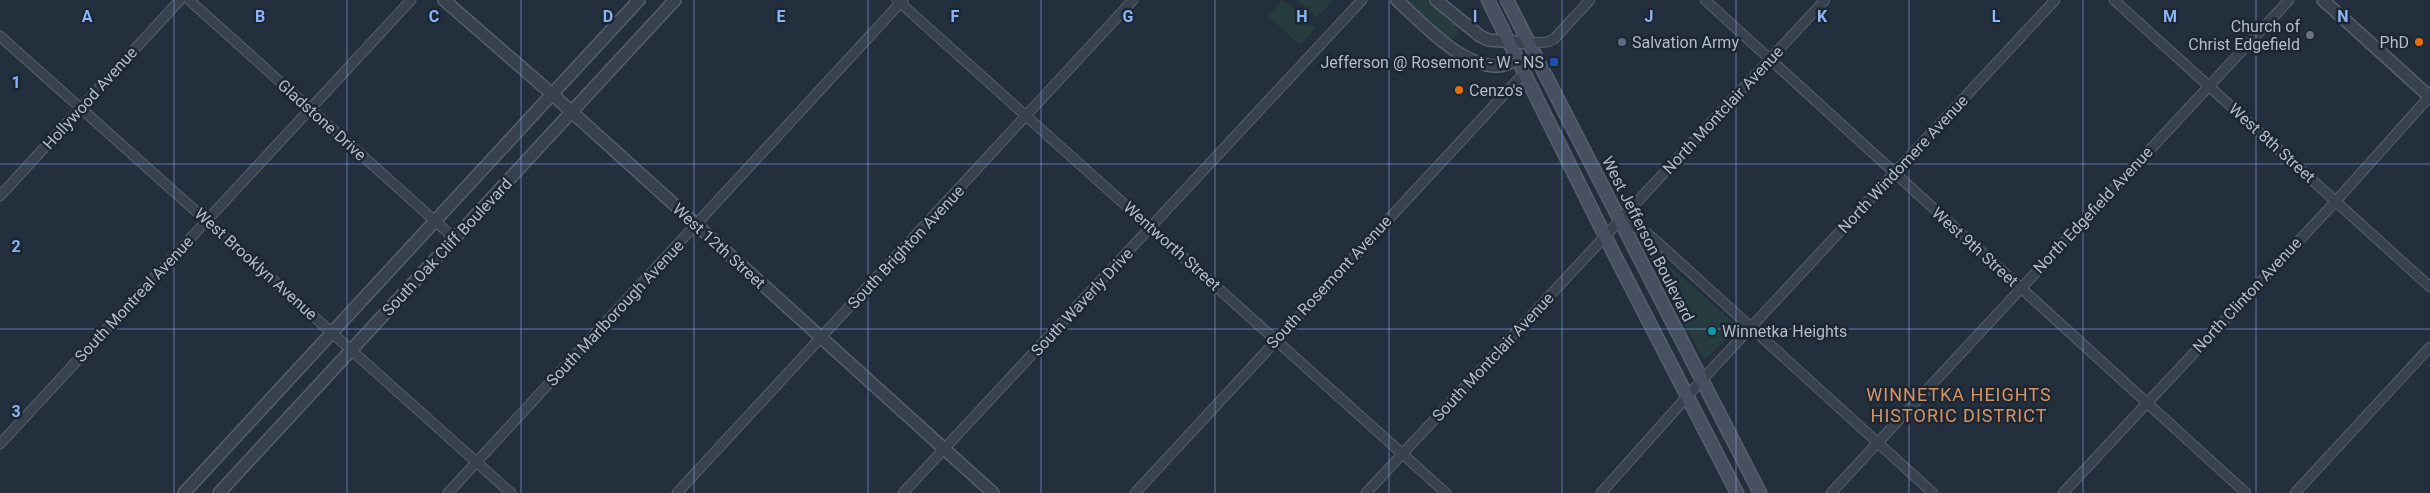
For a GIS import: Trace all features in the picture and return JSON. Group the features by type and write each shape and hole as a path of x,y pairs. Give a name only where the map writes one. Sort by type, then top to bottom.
{"main road":[{"path":"1488,0 1737,493"},
{"name":"West Jefferson Boulevard","path":"1508,0 1701,381 1760,493"}],"street":[{"name":"Hollywood Avenue","path":"0,196 180,0"},
{"name":"Gladstone Drive","path":"189,0 309,110 455,239"},
{"name":"South Montreal Avenue","path":"0,444 411,0"},
{"name":"West 12th Street","path":"444,0 552,94 993,493"},
{"name":"South Oak Cliff Boulevard","path":"184,493 639,0"},
{"name":"South Oak Cliff Boulevard","path":"219,493 572,113 674,0"},
{"name":"South Brighton Avenue","path":"677,493 1133,0"},
{"name":"South Waverly Drive","path":"904,493 1362,0"},
{"path":"1397,0 1441,40 1468,57 1494,66 1517,58"},
{"path":"1436,0 1480,36 1488,40 1529,43 1547,42 1554,39 1590,0"},
{"name":"West 9th Street","path":"1705,0 2246,493"},
{"name":"North Montclair Avenue","path":"1620,221 1825,0"},
{"name":"North Windomere Avenue","path":"1601,493 1689,397 1701,381 2055,0"},
{"name":"West 8th Street","path":"2114,0 2430,287"},
{"name":"North Edgefield Avenue","path":"1831,493 2289,0"},
{"path":"2323,0 2430,97"},
{"name":"Wentworth Street","path":"901,1 1446,493"},
{"name":"South Marlborough Avenue","path":"448,493 696,226 901,1"},
{"name":"West Brooklyn Avenue","path":"0,36 511,493"},
{"name":"South Rosemont Avenue","path":"1135,493 1525,72"},
{"name":"North Clinton Avenue","path":"2063,493 2336,201 2430,97"},
{"path":"1620,221 1644,231 1933,493"},
{"name":"South Montclair Avenue","path":"1366,493 1620,221"},
{"path":"2295,493 2430,347"}],"green space":[{"path":"1282,0 1316,28 1300,45 1268,16"},
{"path":"1297,0 1333,0 1317,18"},
{"path":"1404,0 1428,0 1458,28 1457,36 1449,40 1444,37"},
{"path":"1651,250 1740,328 1704,360 1646,252"}],"place":[{"name":"Church of Christ Edgefield","path":"2310,35"},
{"name":"Salvation Army","path":"1622,42"},
{"name":"PhD","path":"2419,42"},
{"name":"Jefferson @ Rosemont - W - NS","path":"1554,62"},
{"name":"Cenzo's","path":"1459,90"},
{"name":"Winnetka Heights","path":"1712,331"}],"district":[{"name":"WINNETKA HEIGHTS HISTORIC DISTRICT","path":"1959,404"}]}
